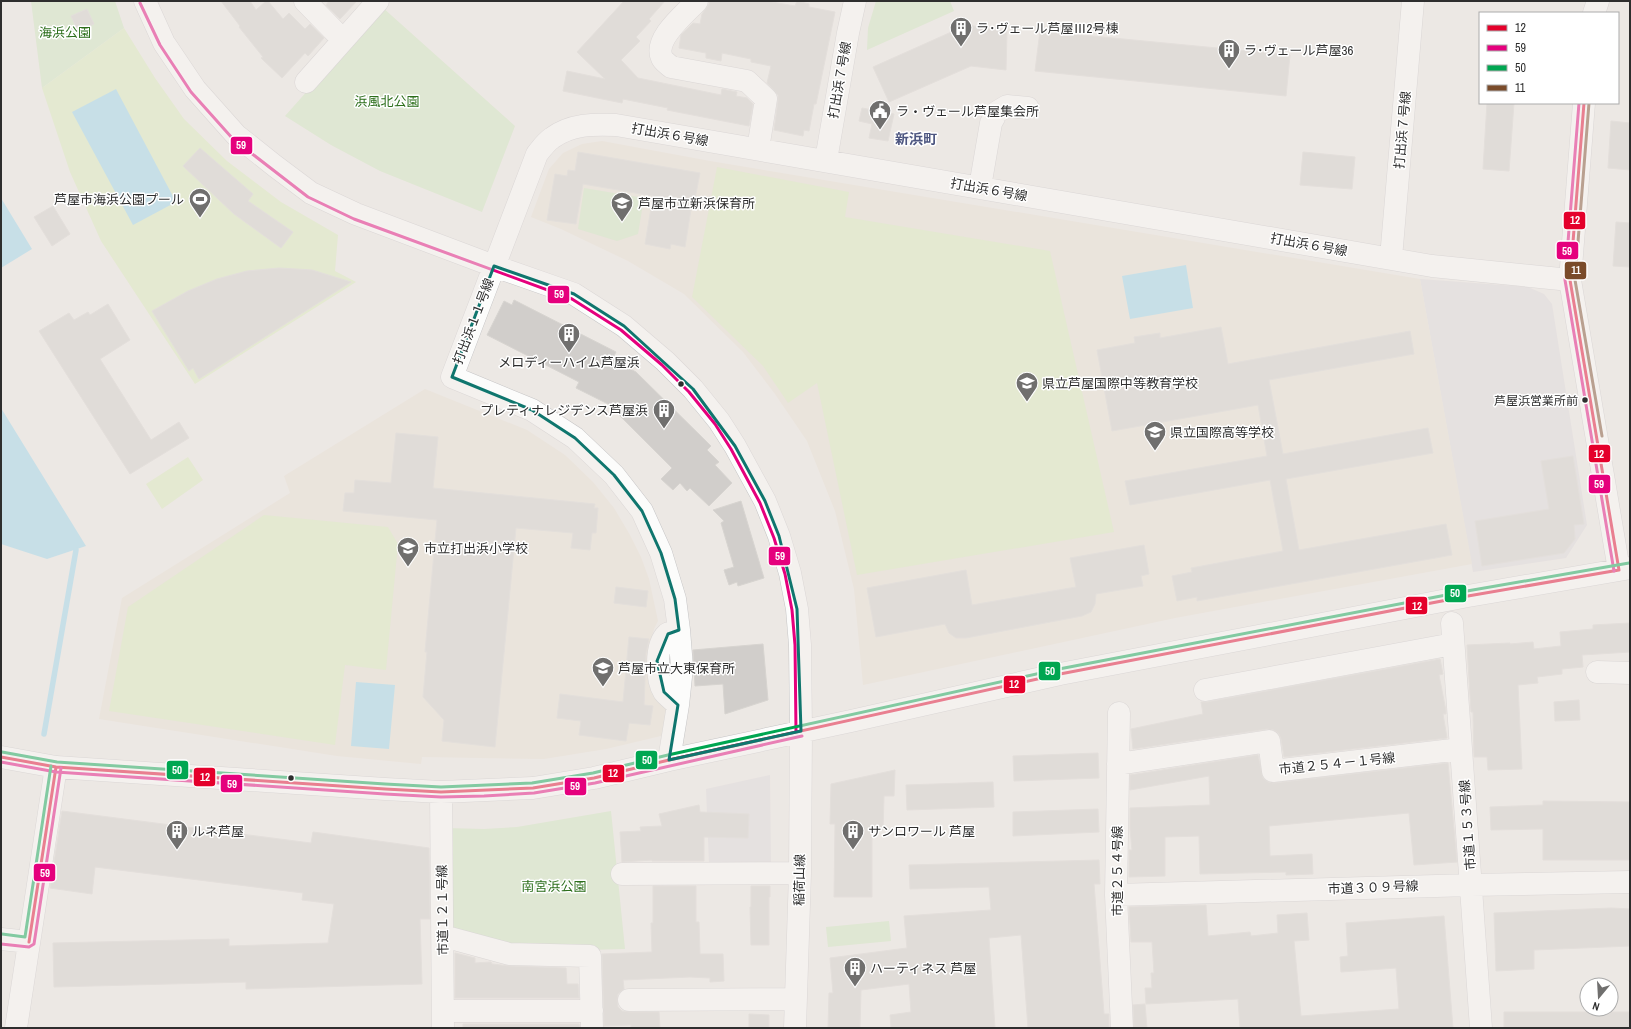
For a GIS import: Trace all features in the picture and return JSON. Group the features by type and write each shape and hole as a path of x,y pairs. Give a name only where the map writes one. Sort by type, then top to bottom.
{"street":[{"name":"稲荷山線","path":"145,1 164,43 195,89 236,135 275,166 311,193 356,214 494,266 574,294 624,326 665,361 688,383 719,421 735,446 765,501 779,536 790,573 798,609 801,731 800,873 795,1028"},
{"path":"305,1 344,40"},
{"path":"306,82 378,1"},
{"path":"697,1 664,36 660,47 662,58 670,67 747,81 766,99 758,149"},
{"name":"打出浜７号線","path":"826,160 848,34 856,1"},
{"name":"打出浜７号線","path":"1391,258 1413,1"},
{"path":"1594,12 1598,1"},
{"path":"1,758 56,767 441,792 533,788 594,778 669,760 1075,671 1468,596 1624,569 1570,280 1584,104"},
{"path":"980,187 991,123 997,112 1006,106 1028,108"},
{"name":"打出浜６号線","path":"494,266 537,154 551,138 574,127 595,124 616,125 826,160 1432,266 1570,280"},
{"name":"打出浜１１号線","path":"494,266 452,377 532,410 575,438 614,475 642,511 661,553 675,599 679,630 682,667 678,705 669,760"},
{"name":"市道１５３号線","path":"1205,690 1452,634 1481,1028"},
{"path":"1597,672 1630,673"},
{"name":"市道２５４号線","path":"1119,713 1116,895 1122,1028"},
{"name":"市道２５４－１号線","path":"1118,764 1269,742 1273,771 1461,749"},
{"path":"16,1028 56,767"},
{"name":"市道１２１号線","path":"441,792 443,1020"},
{"path":"622,874 800,873"},
{"name":"市道３０９号線","path":"1116,895 1471,884 1630,882"},
{"path":"443,936 508,954 590,956 592,1020 443,1020"},
{"path":"1,939 29,942"},
{"path":"629,1000 795,999"}],"highlighted area":[{"path":"494,266 574,294 624,326 693,389 735,446 765,501 779,536 797,609 801,731 669,760 678,705 664,692 657,661 668,634 679,630 675,599 661,553 642,511 614,475 575,438 532,410 452,377"}],"shaded area":[{"path":"602,141 710,161 1420,279 1472,564 1175,618 863,685 854,589 835,511 807,441 775,394 743,352 684,294 628,261 561,229 531,217 549,169 563,153 582,144"},
{"path":"1420,279 1528,287 1544,294 1552,304 1587,525 1566,558 1473,572"},
{"name":"市立打出浜小学校","path":"425,389 527,430 565,455 593,482 614,508 641,557 649,579 658,621 651,641 671,709 665,735 606,749 544,759 422,757 421,764 337,756 99,719 122,598 290,493 284,476"},
{"path":"770,775 771,865 709,864 706,789"}],"green space":[{"name":"海浜公園","path":"31,1 115,1 124,28 42,88"},
{"path":"876,1 950,1 954,11 867,50 868,28"},
{"name":"浜風北公園","path":"382,7 515,126 482,212 380,171 331,145 285,116"},
{"name":"芦屋市海浜公園プール","path":"124,28 155,78 184,119 227,161 281,202 338,235 335,271 356,282 195,384 101,241 70,172 42,88"},
{"path":"717,167 849,192 845,217 1050,251 1114,532 857,575 817,383 788,403 763,366 692,297"},
{"path":"584,188 644,198 638,234 617,241 578,229"},
{"path":"188,457 203,480 162,509 146,484"},
{"path":"264,515 388,527 398,544 386,670 345,665 335,745 109,711 128,607"},
{"name":"南宮浜公園","path":"611,811 625,949 510,952 446,933 445,828 484,829 517,827"},
{"path":"889,921 891,941 828,947 826,927"}],"water":[{"path":"116,89 176,202 133,225 72,112"},
{"path":"1,198 32,249 1,268"},
{"path":"1186,265 1193,308 1130,319 1122,276"},
{"path":"1,408 86,546 47,559 1,544"},
{"path":"356,682 395,685 389,749 351,746"}],"building":[{"path":"221,1 250,1 256,10 268,1 283,19 289,13 305,29 310,24 324,38 308,56 305,53 282,78 261,58 263,57"},
{"path":"329,1 357,1 340,19 326,5"},
{"path":"624,1 665,1 649,19 651,21 636,37 640,41 621,60 638,78 721,95 722,89 737,92 736,96 747,98 753,104 749,126 667,110 668,108 623,99 622,103 563,91 567,71 605,79 577,52"},
{"path":"709,1 766,1 795,6 797,1 809,4 809,7 835,12 816,104 814,104 809,131 804,130 803,136 774,130 778,95 767,83 771,66 751,62 751,59 722,53 721,61 706,58 706,53 679,48 681,35 693,23 700,24 702,14 709,4"},
{"path":"87,9 94,24 78,31 71,16"},
{"name":"ラ･ヴェール芦屋Ⅲ2号棟","path":"967,25 1007,31 1006,70 971,66 889,102 873,67"},
{"path":"1040,31 1290,55 1286,96 1035,71"},
{"path":"1487,104 1514,104 1509,171 1483,169"},
{"name":"ラ・ヴェール芦屋集会所","path":"862,108 894,114 888,141 869,138 872,124 859,121"},
{"path":"1611,121 1630,123 1630,170 1608,168"},
{"path":"200,148 253,194 248,201 293,232 281,248 234,214 183,166"},
{"path":"578,152 700,173 694,204 692,203 685,247 671,244 670,249 645,244 653,196 583,184 576,224 547,220 555,174 567,176 568,170 575,171"},
{"path":"1303,152 1355,157 1352,189 1300,185"},
{"path":"53,206 70,234 52,246 34,217"},
{"path":"1616,222 1630,223 1630,267 1613,266"},
{"path":"279,268 312,270 351,282 199,379 193,368 189,371 152,311 188,291 217,279 247,271"},
{"path":"514,300 616,352 614,356 625,361 623,365 636,372 711,446 707,450 719,462 715,465 732,483 709,506 690,488 687,491 680,483 673,490 661,479 672,468 608,404 576,388 579,382 487,335 504,301 512,305"},
{"path":"108,304 130,340 100,359 151,440 179,422 189,438 130,474 39,331 69,313 74,320 88,312 90,315"},
{"path":"1221,327 1228,364 1410,331 1414,354 1269,380 1283,454 1428,428 1433,453 1286,479 1299,550 1446,524 1452,555 1197,601 1197,597 1177,601 1172,576 1192,572 1191,568 1283,551 1270,480 1130,505 1125,481 1267,456 1258,405 1112,431 1097,350 1135,343 1134,337 1160,333 1160,338"},
{"path":"396,433 438,437 433,488 595,504 594,508 598,508 596,533 592,533 590,550 571,548 573,533 516,528 495,747 442,741 444,720 423,697 427,652 425,652 437,520 343,511 345,493 354,493 355,480 391,483"},
{"path":"1573,456 1584,524 1574,525 1575,539 1564,553 1482,566 1475,521 1549,509 1541,461"},
{"path":"741,501 764,578 738,586 737,582 729,585 724,570 734,567 721,523 724,521 713,510"},
{"path":"1144,545 1149,574 1141,576 1143,586 1096,594 1095,604 1091,612 1082,616 966,638 956,638 949,633 945,624 876,637 867,588 966,570 972,605 1076,587 1070,558"},
{"path":"616,587 648,591 646,607 614,603"},
{"path":"1630,623 1630,652 1582,655 1583,667 1562,669 1562,674 1537,677 1538,683 1518,685 1522,769 1488,770 1487,757 1474,757 1473,712 1471,712 1467,645 1533,642 1534,649 1561,646 1560,632 1593,629 1593,625"},
{"path":"629,637 649,639 646,653 644,705 653,706 650,725 629,723 626,741 579,735 581,721 557,718 560,694 623,702"},
{"path":"763,644 768,700 725,714 723,684 695,686 693,650"},
{"path":"1440,659 1443,674 1439,675 1446,711 1446,714 1443,714 1447,738 1284,757 1279,734 1274,730 1267,729 1133,749 1131,729 1203,714 1201,702"},
{"path":"1579,700 1580,720 1555,721 1554,702"},
{"path":"1098,753 1099,778 1014,781 1013,756"},
{"path":"1258,755 1263,778 1268,782 1274,783 1448,763 1457,862 1414,865 1409,813 1269,826 1270,856 1312,854 1313,874 1286,875 1286,872 1200,874 1199,836 1165,837 1165,876 1129,877 1129,850 1132,850 1130,808 1210,805 1209,776 1130,790 1130,775"},
{"name":"サンロワール 芦屋","path":"895,770 894,796 884,796 883,830 872,830 872,897 834,897 835,824 830,824 831,784"},
{"path":"993,782 994,807 907,810 906,785"},
{"path":"1543,801 1630,802 1630,860 1543,860 1543,829 1491,830 1490,807 1543,805"},
{"path":"699,805 700,812 749,814 748,838 704,837 704,861 652,860 622,862 620,832 641,831 640,827 662,826 659,814"},
{"path":"1098,809 1099,832 1013,836 1013,812"},
{"path":"62,811 311,843 313,832 429,848 430,919 420,919 422,984 246,989 246,982 54,987 53,943 229,939 229,946 328,943 334,904 302,900 303,893 95,867 92,894 50,888"},
{"path":"1099,860 1100,884 1094,884 1104,1014 1109,1014 1109,1028 1028,1028 1021,935 989,938 995,1028 891,1028 890,1015 911,1012 909,984 861,990 860,1028 828,1028 829,993 833,993 830,958 907,948 904,916 991,910 989,887 910,889 909,865"},
{"path":"653,886 696,886 696,922 699,922 700,954 723,954 724,981 710,982 710,978 690,977 623,980 624,989 618,994 618,1007 622,1011 629,1012 659,1012 660,1028 631,1028 631,1025 604,1026 602,954 652,952 651,923 653,923"},
{"path":"751,886 770,886 769,945 751,945"},
{"path":"1206,905 1208,936 1250,932 1251,936 1278,933 1277,915 1307,913 1309,940 1294,941 1301,1016 1399,1009 1396,968 1341,972 1340,957 1348,956 1346,923 1444,916 1453,1028 1240,1028 1238,999 1146,1004 1145,988 1152,988 1151,973 1154,973 1152,942 1131,942 1129,907"},
{"path":"1611,908 1630,909 1630,946 1534,950 1534,969 1496,971 1494,913"},
{"path":"455,953 475,958 475,963 491,962 492,964 509,966 566,968 567,984 578,984 579,998 455,998"},
{"path":"1145,1004 1147,1028 1134,1028 1133,1005"},
{"path":"1504,1012 1579,1012 1579,1017 1619,1017 1619,1012 1630,1012 1630,1028 1504,1028"},
{"path":"749,1014 769,1015 769,1028 749,1028"},
{"path":"463,1024 579,1024 580,1028 463,1028"}],"waterway":[{"path":"44,734 76,550"}],"transit line":[{"name":"59","path":"140,3 160,45 191,92 233,139 308,197 354,219 572,299 621,330 662,365 689,392 715,424 731,449 760,503 774,538 785,574 792,610 795,645 796,731"},
{"name":"59","path":"1579,104 1565,280 1614,571"},
{"name":"12","path":"1584,104 1570,280 1619,570"},
{"name":"11","path":"1589,104 1575,280 1602,436"},
{"name":"50","path":"2,752 57,762 385,784 441,787 532,783 593,773 668,755 1059,669 1467,591 1629,563"},
{"name":"12","path":"1,757 56,767 385,789 441,792 533,788 594,778 669,760 1060,674 1468,596 1619,570"},
{"name":"59","path":"1,762 56,772 385,794 441,797 484,796 534,793 595,783 802,736"},
{"name":"50","path":"2,934 25,937 51,766"},
{"name":"12","path":"29,942 56,767"},
{"name":"59","path":"1,944 29,947 34,944 61,768"}],"place":[{"name":"ラ･ヴェール芦屋Ⅲ2号棟","path":"961,48"},
{"name":"ラ･ヴェール芦屋36","path":"1229,70"},
{"name":"ラ・ヴェール芦屋集会所","path":"880,130"},
{"name":"芦屋市海浜公園プール","path":"200,218"},
{"name":"芦屋市立新浜保育所","path":"622,222"},
{"name":"メロディーハイム芦屋浜","path":"569,354"},
{"name":"芦屋浜営業所前","path":"1585,400"},
{"name":"県立芦屋国際中等教育学校","path":"1027,402"},
{"name":"プレティナレジデンス芦屋浜","path":"664,430"},
{"name":"県立国際高等学校","path":"1155,452"},
{"name":"市立打出浜小学校","path":"408,568"},
{"name":"芦屋市立大東保育所","path":"603,688"},
{"name":"ルネ芦屋","path":"177,850"},
{"name":"サンロワール 芦屋","path":"853,850"},
{"name":"ハーティネス 芦屋","path":"855,988"}],"district":[{"name":"新浜町","path":"916,139"}]}
